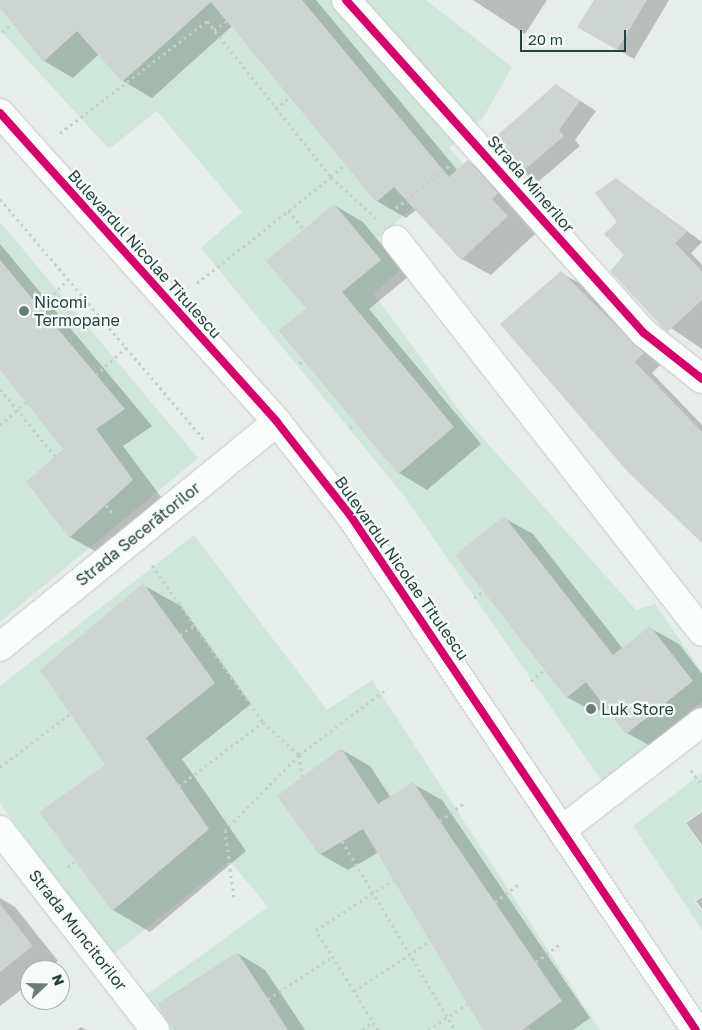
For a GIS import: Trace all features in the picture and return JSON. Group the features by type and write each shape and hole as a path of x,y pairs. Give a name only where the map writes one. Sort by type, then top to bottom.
{"street":[{"name":"Strada Minerilor","path":"346,0 477,143 644,333 702,379"},
{"name":"Bulevardul Nicolae Titulescu","path":"0,113 277,422 425,621 563,829 688,1027"},
{"path":"388,225 702,632"},
{"name":"Strada Secerătorilor","path":"0,647 277,422"},
{"path":"563,829 702,722"},
{"name":"Strada Muncitorilor","path":"0,830 155,1030"}],"path":[{"path":"35,152 207,21 331,177 388,225 477,143"},
{"path":"214,30 227,21"},
{"path":"2,32 12,23"},
{"path":"153,54 158,58"},
{"path":"276,108 290,98"},
{"path":"171,303 345,164"},
{"path":"0,200 224,464"},
{"path":"288,211 304,229"},
{"path":"40,308 68,279"},
{"path":"96,375 126,347"},
{"path":"0,389 55,456"},
{"path":"0,425 26,402"},
{"path":"350,428 356,424"},
{"path":"106,505 133,538 263,722 298,755 302,777"},
{"path":"474,598 483,592"},
{"path":"180,635 195,625"},
{"path":"532,681 544,670"},
{"path":"234,898 224,830 298,755 388,688"},
{"path":"0,767 70,714"},
{"path":"179,786 263,722"},
{"path":"440,821 465,802"},
{"path":"342,842 455,1030"},
{"path":"378,1030 316,930 393,880"},
{"path":"495,902 520,883"},
{"path":"354,991 430,941"},
{"path":"536,962 561,943"},
{"path":"268,999 332,957"},
{"path":"428,1030 467,1004"},
{"path":"363,1030 372,1022"}],"green space":[{"path":"161,0 209,0 377,202 431,157 302,0 426,0 512,67 483,118 449,148 464,164 378,238 400,270 374,294 465,418 636,610 655,604 702,672 702,701 604,784 405,497 201,248 242,212 157,111 109,149 0,30 0,8 43,62 77,31 122,82 184,26","holes":["334,204 380,260 342,292 453,427 398,474 278,332 306,308 267,261","504,517 613,655 650,626 693,681 626,733 586,682 566,698 455,555"]},
{"path":"0,222 198,458 0,622 0,370 63,448 26,483 69,538 133,480 96,429 124,409 0,260"},
{"path":"194,535 327,710 372,680 600,1030 531,1030 528,1026 562,1001 414,783 378,804 341,748 277,796 319,855 363,828 483,1030 288,1030 237,952 157,1004 174,1030 158,1030 138,1001 268,907 230,861 113,955 0,803 0,686","holes":["143,583 215,683 146,738 209,829 112,911 39,812 105,765 40,670"]},
{"path":"702,773 702,810 685,823 702,847 702,895 694,901 702,911 702,930 633,826"}],"building":[{"path":"0,0 302,0 449,177 468,160 498,193 492,199 508,216 461,260 394,187 376,202 211,2 122,82 77,31 43,62 0,8"},
{"path":"594,0 647,0 617,50 577,27"},
{"path":"556,84 580,101 559,130 564,136 521,173 492,140"},
{"path":"616,178 687,232 675,243 702,271 702,300 667,332 610,271 624,255 604,234 617,222 595,193"},
{"path":"334,204 381,260 342,292 454,427 398,474 278,331 306,308 266,261"},
{"path":"0,260 125,409 96,429 133,480 69,538 26,482 63,449 0,370"},
{"path":"561,271 644,353 635,362 702,432 702,543 628,472 500,324"},
{"path":"504,516 613,655 650,626 693,681 626,734 586,682 566,698 455,555"},
{"path":"143,583 215,683 146,738 209,829 112,911 39,812 105,765 40,670"},
{"path":"341,748 378,804 413,782 562,1001 522,1030 483,1030 363,829 319,855 277,796"},
{"path":"0,904 33,946 0,972"},
{"path":"237,952 288,1030 174,1030 157,1004"}],"cycle path":[{"path":"346,0 644,333 702,379"},
{"path":"0,113 277,422 350,515 696,1030"}],"place":[{"name":"Nicomi Termopane","path":"24,311"},
{"name":"Luk Store","path":"591,709"}]}
